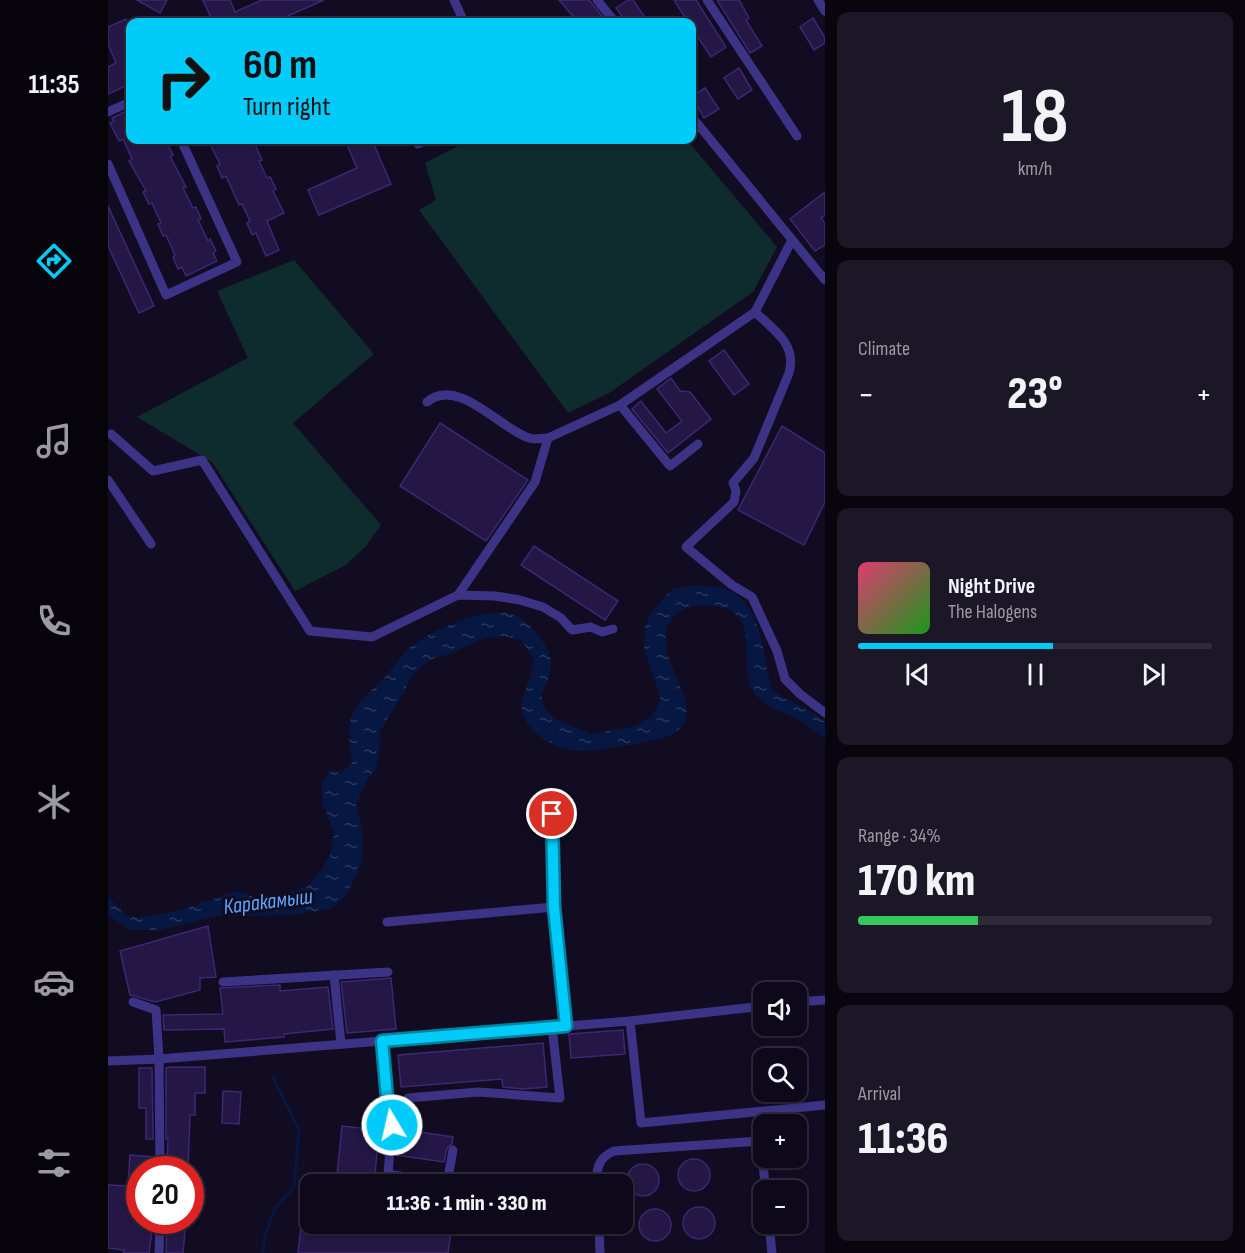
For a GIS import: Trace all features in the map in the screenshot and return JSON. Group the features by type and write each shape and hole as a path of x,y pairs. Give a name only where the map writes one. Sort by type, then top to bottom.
{"street":[{"path":"454,0 463,18"},
{"path":"597,0 612,18"},
{"path":"707,0 797,136"},
{"path":"818,0 825,11"},
{"path":"108,111 126,104"},
{"path":"696,122 825,280"},
{"path":"108,164 166,295 237,262 183,144"},
{"path":"427,402 436,394 454,394 530,439 548,438 620,405 755,312 792,240"},
{"path":"755,312 781,337 789,349 792,363 754,458 733,483 736,491 734,502 686,547 732,585 752,597 777,651 785,679 800,694 825,712"},
{"path":"620,405 670,466 698,444"},
{"path":"111,434 153,471 202,460 310,631 372,636 458,595 495,596 543,607 561,618 572,630 591,627 602,632 613,629"},
{"path":"458,595 535,482 548,438"},
{"path":"108,480 151,544"},
{"path":"552,814 554,907 566,1026"},
{"path":"387,922 554,907"},
{"path":"223,982 388,972"},
{"path":"334,975 341,1044"},
{"path":"807,1001 825,999"},
{"path":"133,1002 156,1010 160,1156"},
{"path":"108,1061 159,1059 630,1021 753,1007"},
{"path":"630,1021 641,1123 825,1105"},
{"path":"408,1098 478,1092 560,1098 552,1027"},
{"path":"382,1041 388,1108 392,1125 388,1174 447,1184 453,1150"},
{"path":"598,1174 598,1164 605,1155 614,1151 760,1141 765,1180"},
{"path":"159,1253 160,1234"},
{"path":"599,1234 600,1253"},
{"path":"770,1234 772,1253"}],"green space":[{"path":"462,144 690,144 777,247 753,292 609,393 568,413 419,210 436,200 425,163"},
{"path":"294,260 374,354 293,423 381,525 366,546 346,565 295,591 212,462 137,417 248,358 217,291"}],"water":[{"name":"Каракамыш","path":"695,585 719,587 734,593 745,603 759,630 772,690 812,712 825,722 825,738 803,722 766,704 756,695 750,684 745,630 740,619 730,610 709,605 686,608 673,617 666,630 669,658 685,702 687,714 683,725 673,734 657,739 591,751 576,751 560,747 545,740 533,730 523,716 522,707 522,699 533,667 532,657 521,640 503,636 485,638 434,658 410,678 404,693 380,731 376,769 368,778 356,804 362,830 362,858 357,874 346,896 330,909 291,915 216,916 160,930 128,930 108,914 108,897 126,915 138,918 178,911 238,891 256,897 280,895 307,887 321,871 330,855 334,833 322,801 322,784 328,772 343,771 352,763 349,729 354,712 403,654 423,638 451,624 495,613 507,613 521,618 533,629 548,652 550,672 541,695 545,709 556,720 591,734 636,726 652,715 661,700 644,648 645,626 652,612 672,589"}],"building":[{"path":"137,0 167,0 160,13"},
{"path":"203,0 230,0 235,12 262,0 324,0 283,18 211,18"},
{"path":"559,0 589,0 604,18 575,18"},
{"path":"628,0 633,0 645,18 623,18 616,8"},
{"path":"674,0 696,0 726,47 711,57 696,34 696,18 685,18"},
{"path":"717,0 739,0 749,18 746,20 762,46 750,53"},
{"path":"813,18 825,38 825,43 814,50 800,27"},
{"path":"126,19 126,86 108,94 108,67 116,63 108,44 108,27"},
{"path":"739,68 752,90 738,99 724,78"},
{"path":"705,88 719,109 704,118 696,103 696,94"},
{"path":"126,111 126,144 168,144 173,155 170,156 186,187 183,188 193,208 196,207 201,219 198,220 208,241 210,239 216,251 213,253 217,261 186,276 182,267 178,269 173,257 175,255 166,235 163,236 158,224 161,223 152,203 149,204 143,192 146,191 129,161 132,159 123,139 119,141 110,123 114,121 112,118"},
{"path":"210,144 255,144 262,160 259,161 267,178 270,177 276,189 273,191 284,213 267,221 279,250 266,256 256,233 252,235 247,223 250,221 242,204 239,205 226,176 222,178 217,166 220,164"},
{"path":"347,144 374,144 391,184 319,215 308,190 357,168"},
{"path":"825,192 825,215 821,218 825,223 825,245 815,251 790,219"},
{"path":"108,206 154,306 139,313 108,246"},
{"path":"724,350 749,384 734,395 709,361"},
{"path":"671,378 680,391 690,392 711,419 668,453 632,409 641,401 666,433 682,421 657,389"},
{"path":"440,423 528,480 486,541 400,486"},
{"path":"782,426 825,453 825,502 804,545 738,510"},
{"path":"534,546 618,601 605,620 521,565"},
{"path":"208,926 216,977 200,978 200,990 155,1002 130,995 120,951"},
{"path":"391,978 396,1029 347,1033 341,982"},
{"path":"280,985 280,991 328,987 333,1029 284,1034 284,1037 225,1042 224,1029 164,1030 163,1015 223,1014 220,988"},
{"path":"623,1030 625,1054 571,1058 569,1034"},
{"path":"543,1043 547,1087 523,1089 503,1087 502,1079 401,1087 398,1055"},
{"path":"205,1067 205,1093 195,1093 195,1115 190,1115 188,1156 167,1156 166,1068"},
{"path":"139,1068 152,1068 153,1139 146,1139 146,1108 139,1108"},
{"path":"223,1091 241,1092 239,1124 222,1123"},
{"path":"342,1126 379,1130 375,1174 337,1174"},
{"path":"399,1129 453,1137 452,1144 447,1148 444,1162 396,1155"},
{"path":"694,1159 705,1164 710,1175 705,1186 694,1191 683,1186 678,1175 683,1164"},
{"path":"637,1165 649,1165 658,1174 658,1186 649,1195 637,1195 633,1192 633,1174 628,1174"},
{"path":"108,1185 126,1186 126,1234 151,1234 149,1253 123,1253 124,1250 108,1248"},
{"path":"699,1207 710,1212 715,1223 710,1234 699,1239 688,1234 683,1223 688,1212"},
{"path":"655,1209 666,1214 671,1225 666,1236 655,1241 644,1236 639,1225 644,1214"},
{"path":"167,1234 185,1234 183,1253 166,1253"},
{"path":"300,1234 451,1234 448,1253 298,1253"}],"waterway":[{"path":"263,1253 265,1234 276,1207 294,1187 299,1130 273,1077"}],"route":[{"path":"392,1125 388,1108 382,1041 566,1026 554,907 552,814"}]}
